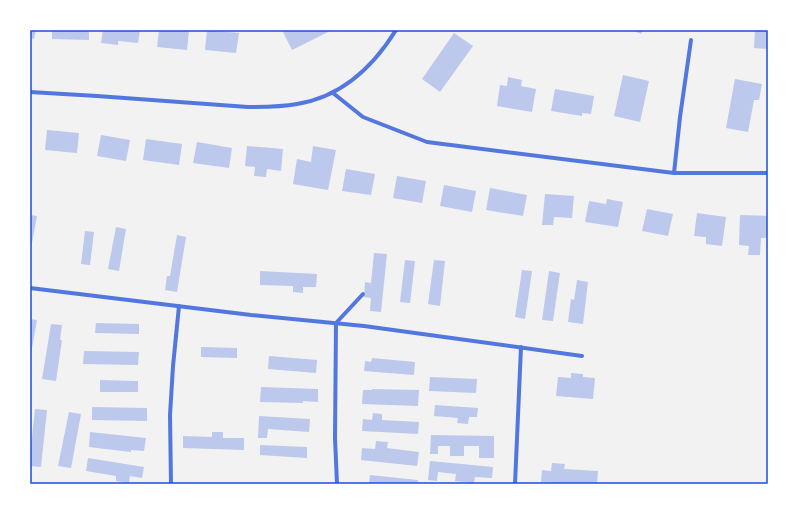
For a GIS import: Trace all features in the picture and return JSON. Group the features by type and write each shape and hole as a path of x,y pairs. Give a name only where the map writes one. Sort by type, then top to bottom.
{"street":[{"path":"30,92 248,107 273,107 298,104 333,93 344,87 363,72 380,53 396,30"},
{"path":"674,173 691,40"},
{"path":"333,93 363,117 427,142 674,173 768,173"},
{"path":"30,288 251,315 364,326 582,356"},
{"path":"337,484 335,438 336,323 363,294"},
{"path":"171,484 170,415 179,306"},
{"path":"515,484 521,347"}],"building":[{"path":"30,30 36,30 34,39 30,38"},
{"path":"52,30 89,30 89,40 52,39"},
{"path":"103,30 140,30 138,43 118,41 118,45 101,43"},
{"path":"159,30 189,30 187,50 157,47"},
{"path":"207,30 239,33 236,53 205,50"},
{"path":"282,30 332,30 292,50"},
{"path":"631,30 643,30 641,34"},
{"path":"755,30 768,30 768,49 754,48"},
{"path":"454,33 473,46 440,92 422,79"},
{"path":"623,75 649,81 640,122 614,116"},
{"path":"508,77 522,80 521,86 536,89 532,112 497,106 500,85 507,86"},
{"path":"735,79 762,84 759,100 754,100 748,132 726,128"},
{"path":"555,89 594,96 591,114 582,113 582,116 551,111"},
{"path":"47,130 79,133 77,153 45,150"},
{"path":"101,135 130,140 126,161 97,156"},
{"path":"146,139 182,144 179,165 143,160"},
{"path":"197,142 232,148 229,168 193,163"},
{"path":"247,146 283,149 281,171 267,169 266,177 254,176 255,167 245,166"},
{"path":"313,146 336,150 328,190 293,184 297,159 311,162"},
{"path":"346,169 375,174 371,195 342,191"},
{"path":"397,176 426,181 422,203 393,198"},
{"path":"444,185 476,191 472,212 440,206"},
{"path":"490,188 527,195 523,216 486,210"},
{"path":"545,194 574,196 572,218 554,217 553,225 542,225"},
{"path":"607,199 623,202 618,227 585,222 589,201 606,204"},
{"path":"647,209 673,214 668,236 642,231"},
{"path":"697,213 726,217 722,246 706,244 706,237 694,236"},
{"path":"30,215 37,216 31,248 30,248"},
{"path":"740,215 768,216 768,238 761,238 760,255 748,255 749,246 739,245"},
{"path":"116,227 126,229 119,271 108,269"},
{"path":"85,231 94,232 90,265 81,264"},
{"path":"177,235 186,237 177,292 165,290 167,276 170,276"},
{"path":"374,253 387,254 381,312 370,311 371,298 364,297 365,282 371,283"},
{"path":"405,260 415,261 410,303 400,302"},
{"path":"434,260 445,261 440,306 428,304"},
{"path":"522,270 532,271 525,319 515,317"},
{"path":"260,271 317,274 316,287 303,287 303,293 293,292 293,286 260,285"},
{"path":"549,271 560,273 553,321 542,320"},
{"path":"577,280 588,282 583,324 568,322 571,299 574,300"},
{"path":"30,319 37,320 31,354 30,354"},
{"path":"96,323 139,324 139,334 95,333"},
{"path":"51,324 62,325 60,340 62,340 56,381 42,379"},
{"path":"201,347 237,348 237,358 201,357"},
{"path":"84,351 139,352 138,365 83,364"},
{"path":"269,356 317,360 316,373 268,369"},
{"path":"372,358 415,362 414,375 364,371 365,361 371,362"},
{"path":"571,373 583,374 583,377 595,378 593,399 556,396 558,377 571,378"},
{"path":"430,377 477,379 476,393 429,391"},
{"path":"100,380 138,381 138,392 100,392"},
{"path":"261,387 318,389 318,402 260,402"},
{"path":"363,390 419,390 418,406 362,404"},
{"path":"435,405 478,408 477,417 469,417 468,424 457,423 458,418 434,416"},
{"path":"92,407 147,408 147,421 92,420"},
{"path":"35,409 47,410 41,467 30,466"},
{"path":"69,412 81,414 71,468 58,466"},
{"path":"373,413 382,414 382,420 419,422 418,434 362,431 363,419 372,420"},
{"path":"259,416 310,419 309,432 268,429 267,438 258,438"},
{"path":"90,432 146,438 144,451 131,450 131,452 89,447"},
{"path":"212,432 223,432 223,438 244,438 244,450 183,448 183,436 212,437"},
{"path":"431,435 494,436 494,458 479,458 479,446 464,446 464,456 450,456 450,446 438,446 438,454 430,454"},
{"path":"376,441 388,442 387,448 419,452 417,466 361,460 362,448 375,449"},
{"path":"260,445 307,447 307,458 260,455"},
{"path":"88,458 144,467 142,478 130,476 129,483 116,481 116,476 86,471"},
{"path":"430,461 493,467 492,478 475,477 474,483 455,481 456,474 438,472 437,481 428,480"},
{"path":"552,463 565,464 564,469 598,471 597,484 541,482 542,470 551,471"},
{"path":"370,475 418,480 418,484 369,484"}]}
